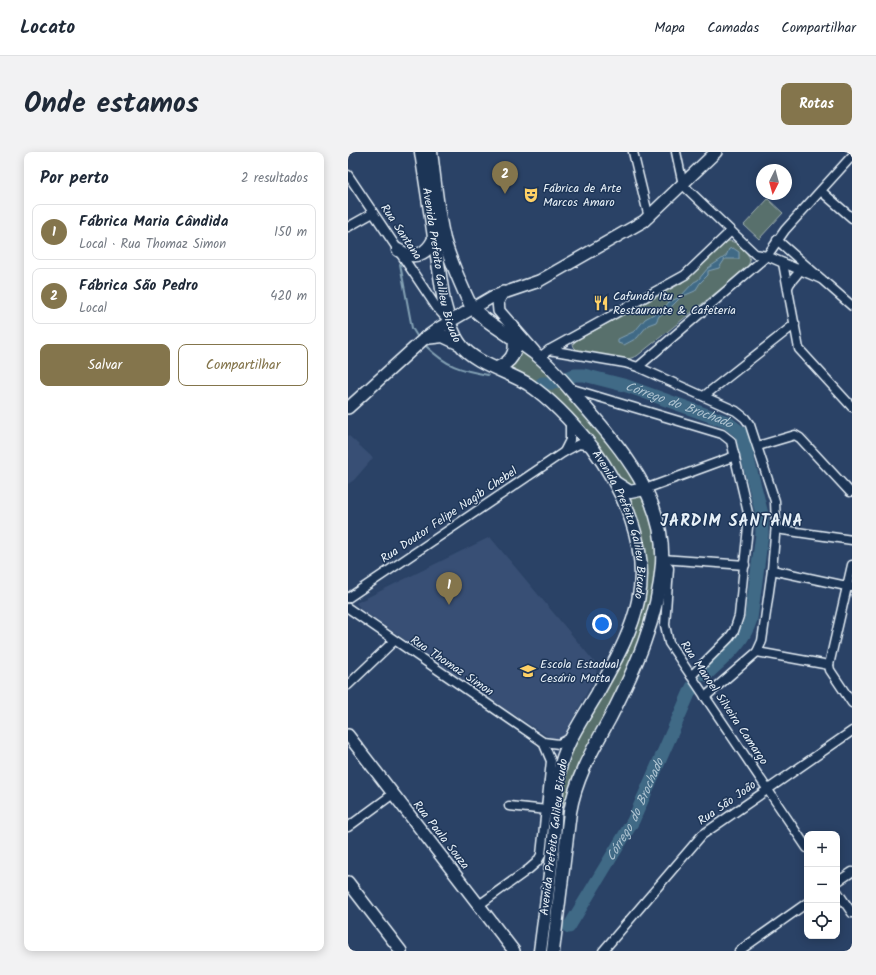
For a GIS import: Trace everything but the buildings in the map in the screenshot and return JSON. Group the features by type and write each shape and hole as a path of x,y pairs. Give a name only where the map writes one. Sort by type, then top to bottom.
{"main road":[{"name":"Avenida Prefeito Galileu Bicudo","path":"421,152 434,240 449,321 460,344 474,356 528,384 543,395 570,421 591,446 616,484 629,514 637,545 641,570 639,600 625,641 572,736 565,753 560,772 540,951"},
{"name":"Avenida Prefeito Galileu Bicudo","path":"431,152 444,240 472,308 515,341 542,354 624,453 645,489 657,523 662,560 657,603 646,640 625,688 583,767 575,790 569,820 553,951"},
{"path":"348,408 425,338 449,321 503,292 539,280 649,218 716,152"},
{"path":"398,250 406,255 420,255 428,249 434,240"},
{"path":"503,292 498,301 498,308 542,354"},
{"path":"497,368 512,359 515,341 514,326"},
{"path":"425,338 443,336 460,344"},
{"path":"616,484 630,492 645,489"},
{"name":"Rua Paula Souza","path":"348,735 514,951"},
{"path":"348,882 401,951"}],"street":[{"path":"633,152 649,218"},
{"path":"676,152 683,185 754,254 767,256 822,279"},
{"path":"638,367 767,256 776,240 852,156"},
{"name":"Rua Santana","path":"348,175 437,308 449,321"},
{"path":"821,191 852,218"},
{"path":"348,227 373,213"},
{"path":"542,354 685,275 730,231"},
{"path":"776,240 852,306"},
{"path":"788,287 790,281 800,270 800,261"},
{"path":"783,263 795,324 798,349 852,407"},
{"path":"704,396 795,324"},
{"path":"542,354 625,363 638,367 736,411 750,424 758,446 777,514 772,570 762,641 757,652 705,697"},
{"path":"568,387 722,434 731,441 749,517 739,616 734,631 691,676"},
{"path":"564,452 570,440 570,421"},
{"path":"758,446 795,435 800,438 850,492"},
{"name":"Rua Doutor Felipe Nagib Chebel","path":"348,598 564,452 579,444 591,446"},
{"path":"645,489 735,456"},
{"path":"776,529 852,540"},
{"path":"662,560 745,565"},
{"name":"Rua Manoel Silveira Camargo","path":"662,560 669,568 665,625 667,638 804,844"},
{"path":"852,565 850,586 829,665 830,670 852,703"},
{"path":"772,570 850,586"},
{"name":"Rua Thomaz Simon","path":"348,608 543,742"},
{"path":"348,685 394,641"},
{"path":"757,652 829,665"},
{"name":"Rua São João","path":"603,951 702,835 852,731"},
{"path":"479,906 529,869 539,859 542,850 551,761 543,742 559,744 572,736"},
{"path":"348,827 393,794"},
{"path":"509,806 546,810"},
{"path":"840,880 852,872"},
{"path":"840,895 852,913"},
{"path":"740,951 804,905"}],"shaded area":[{"path":"733,248 739,252 739,259 725,259 719,268 708,271 708,275 695,291 681,297 667,311 659,316 656,322 648,325 637,338 624,345 618,343 618,339 635,331 645,319 664,308 669,302 680,297 708,268 726,256 729,249"},
{"path":"348,435 373,458 354,480 348,484"},
{"path":"490,537 597,665 596,676 563,737 560,739 552,739 510,712 362,610 356,603"}],"green space":[{"path":"767,200 769,200 783,213 759,239 744,225"},
{"path":"727,241 738,244 747,253 750,260 748,267 637,356 622,359 577,350 574,347 573,344 577,340 682,283"},
{"path":"521,348 529,354 570,395 637,481 652,521 656,540 654,588 642,642 589,747 549,951 545,951 566,768 574,746 621,662 635,632 646,590 646,559 612,469 508,367 516,362"}],"waterway":[{"name":"Córrego do Brochado","path":"400,264 412,328 417,336"},
{"name":"Córrego do Brochado","path":"426,346 447,363 461,369 488,375"},
{"name":"Córrego do Brochado","path":"568,377 584,375 627,386 727,422 740,432 742,436 762,514 762,534 751,619 748,628 738,643 726,657 706,675"},
{"name":"Córrego do Brochado","path":"542,383 554,383"},
{"name":"Córrego do Brochado","path":"569,927 633,821 692,687"}],"place":[{"name":"Fábrica São Pedro","path":"505,194"},
{"name":"Fábrica de Arte Marcos Amaro","path":"531,195"},
{"name":"Cafundó Itu - Restaurante & Cafeteria","path":"601,303"},
{"name":"Fábrica Maria Cândida","path":"449,605"},
{"name":"Escola Estadual Cesário Motta","path":"528,671"}],"district":[{"name":"JARDIM SANTANA","path":"732,521"}]}
